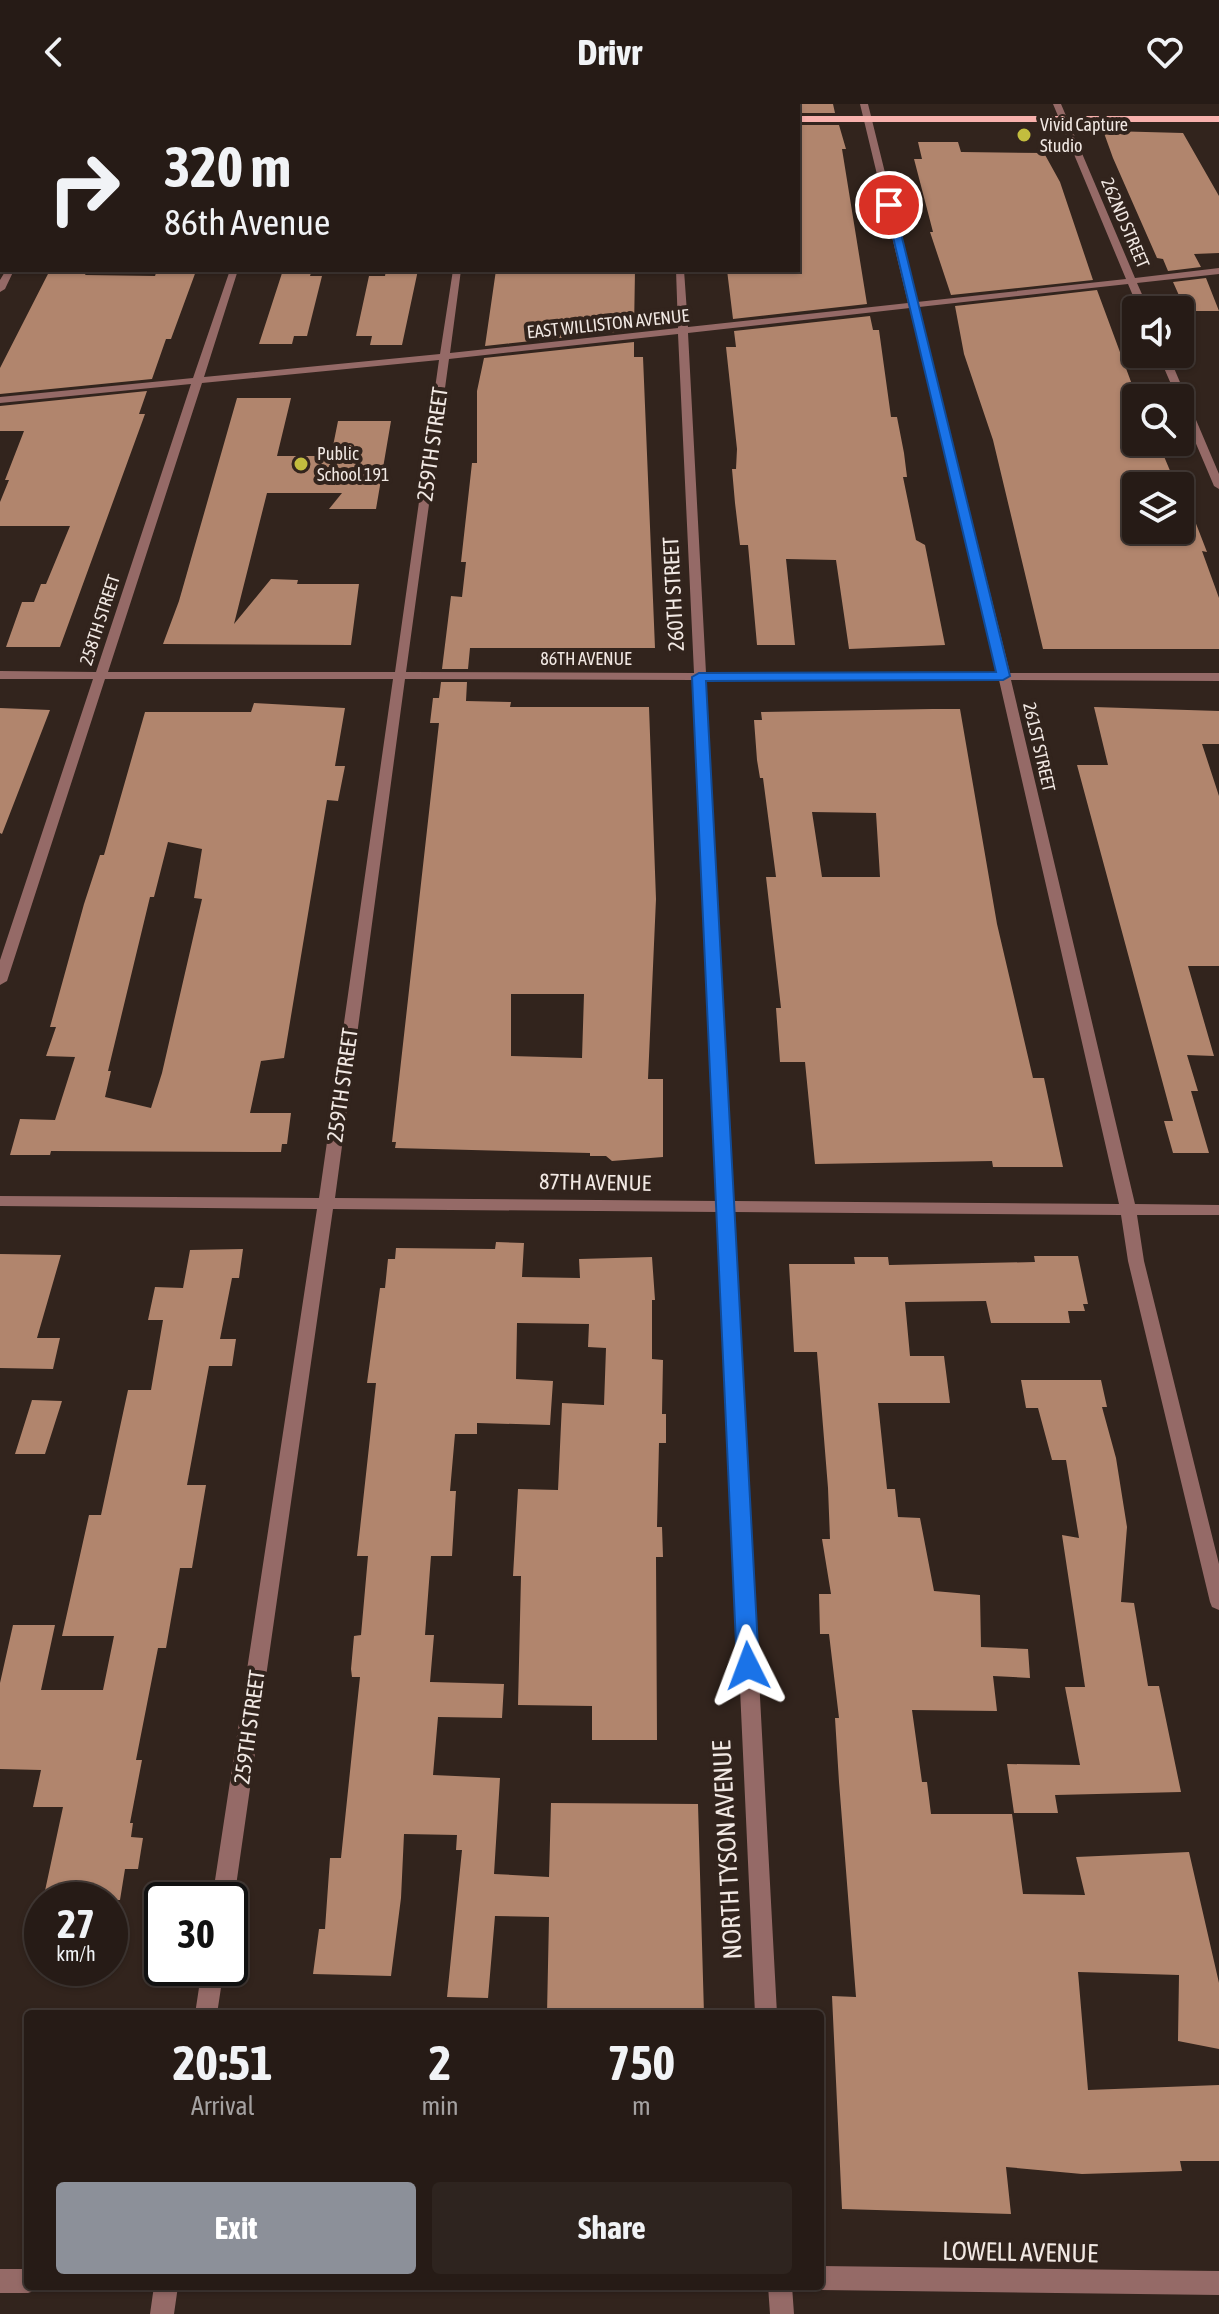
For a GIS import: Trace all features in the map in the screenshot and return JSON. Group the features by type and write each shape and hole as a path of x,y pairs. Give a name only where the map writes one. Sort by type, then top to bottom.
{"main road":[{"path":"800,119 1219,119"}],"street":[{"name":"261ST STREET","path":"864,104 1003,676 1128,1210 1136,1261 1219,1602"},
{"name":"262ND STREET","path":"1057,104 1138,296"},
{"name":"EAST WILLISTON AVENUE","path":"0,400 683,332 1219,271"},
{"name":"258TH STREET","path":"0,981 233,272"},
{"name":"259TH STREET","path":"226,1882 326,1202 457,272"},
{"name":"260TH STREET","path":"680,272 746,1634"},
{"path":"1169,368 1219,486"},
{"name":"86TH AVENUE","path":"0,675 1219,677"},
{"name":"87TH AVENUE","path":"0,1201 1219,1210"},
{"name":"NORTH TYSON AVENUE","path":"746,1634 766,2010"},
{"path":"207,2010 210,1986"},
{"name":"LOWELL AVENUE","path":"824,2278 1219,2283"},
{"path":"0,2281 24,2281"},
{"path":"162,2314 165,2290"},
{"path":"780,2290 782,2314"}],"building":[{"path":"800,104 833,104 835,113 800,113"},
{"path":"800,125 839,125 846,149 842,149 867,304 733,319 727,272 800,272"},
{"path":"1104,133 1183,133 1219,196 1219,253 1194,254 1201,267 1168,271 1163,259 1157,258 1113,158"},
{"path":"918,142 958,142 961,152 1044,153 1060,182 1093,280 951,295 930,232 933,232 914,159 922,159"},
{"path":"49,272 155,276 156,272 196,272 171,339 166,339 152,379 0,394 0,368"},
{"path":"282,272 311,272 310,276 322,276 307,336 294,336 292,344 259,344"},
{"path":"386,272 418,272 402,345 370,345 372,336 356,336 369,276 385,276"},
{"path":"496,272 635,272 634,330 485,346"},
{"path":"1206,278 1219,311 1194,311 1194,296 1179,296 1173,282"},
{"path":"1097,290 1122,358 1122,368 1126,368 1132,384 1122,384 1122,456 1164,456 1171,472 1122,472 1122,544 1194,544 1194,518 1219,598 1219,649 1043,649 993,440 964,354 955,306"},
{"path":"870,316 873,330 879,330 891,417 897,417 904,453 907,477 903,477 916,540 925,545 945,645 849,649 836,560 786,559 795,645 757,645 748,545 740,545 735,503 732,469 736,469 737,449 726,347 736,347 734,331"},
{"path":"634,342 634,357 643,357 655,648 470,648 468,669 442,669 451,596 462,597 466,562 461,562 472,463 477,463 477,391 484,358"},
{"path":"147,391 139,414 145,414 60,647 6,647 22,602 34,602 41,584 46,584 70,526 0,526 0,502 9,480 5,480 24,431 0,431 0,406"},
{"path":"237,398 291,398 277,456 331,456 338,421 391,421 376,509 329,509 342,493 267,493 234,624 271,579 298,580 297,584 359,584 351,645 163,644 179,601"},
{"path":"441,682 467,682 466,701 511,702 510,707 649,707 656,899 648,1079 663,1079 663,1157 612,1161 606,1156 590,1156 590,1153 395,1148 396,1142 392,1142 439,723 430,723 433,698 439,698","holes":["511,994 584,994 582,1058 511,1056"]},
{"path":"254,703 345,708 335,766 345,766 338,801 327,800 284,1058 261,1061 250,1113 291,1113 287,1144 282,1144 281,1152 51,1151 50,1155 10,1155 20,1119 55,1120 75,1057 46,1056 56,1027 50,1027 84,904 100,855 104,855 145,712 251,712","holes":["168,842 202,849 194,898 202,899 151,1108 105,1097 111,1071 108,1071 150,897 154,897"]},
{"path":"1094,707 1219,711 1219,744 1202,744 1219,796 1219,966 1188,966 1214,1056 1187,1055 1198,1091 1191,1091 1209,1153 1173,1153 1164,1121 1173,1121 1077,765 1108,765"},
{"path":"0,708 50,710 2,834 0,833"},
{"path":"960,709 997,924 1033,1078 1044,1078 1063,1167 993,1167 992,1161 815,1164 805,1062 780,1062 776,1008 781,1008 766,877 776,877 763,778 760,778 757,760 754,720 762,720 761,712","holes":["812,812 876,813 880,877 822,877"]},
{"path":"496,1242 524,1243 522,1277 580,1278 579,1259 652,1257 655,1300 652,1300 652,1359 663,1360 662,1414 666,1414 666,1443 659,1443 657,1527 662,1527 663,1557 656,1557 657,1740 592,1740 592,1706 518,1705 521,1576 513,1576 518,1489 558,1490 562,1403 604,1405 606,1348 588,1347 589,1324 517,1323 516,1379 553,1381 550,1425 477,1423 477,1434 455,1434 450,1491 456,1491 452,1556 431,1556 425,1635 434,1635 430,1682 504,1684 502,1718 438,1717 433,1775 500,1778 494,1874 549,1877 551,1803 698,1804 704,2010 547,2010 549,1917 495,1916 488,1998 447,1997 462,1850 456,1850 457,1835 404,1834 401,1898 391,1976 313,1974 319,1929 325,1929 330,1858 341,1858 360,1677 352,1677 351,1669 354,1636 361,1635 368,1556 357,1556 376,1383 367,1383 380,1288 385,1288 388,1259 395,1259 396,1248 495,1249"},
{"path":"243,1249 239,1278 232,1278 220,1339 236,1339 232,1366 209,1366 187,1485 206,1485 192,1568 180,1568 166,1648 158,1648 136,1760 142,1760 130,1823 133,1823 131,1837 143,1838 138,1869 125,1869 123,1882 47,1882 63,1807 33,1807 41,1770 0,1769 0,1683 13,1625 55,1625 41,1690 103,1690 114,1636 62,1636 89,1515 101,1515 128,1390 151,1390 163,1320 148,1320 155,1287 183,1288 190,1250"},
{"path":"0,1254 61,1255 37,1338 60,1338 53,1369 0,1368"},
{"path":"1034,1256 1078,1256 1088,1304 1083,1304 1085,1311 1068,1311 1070,1323 991,1323 986,1301 905,1302 910,1356 944,1356 950,1403 878,1403 887,1489 895,1489 898,1517 920,1518 934,1591 980,1595 981,1647 1028,1649 1030,1678 993,1676 997,1711 912,1710 922,1782 927,1782 931,1814 1012,1814 1023,1894 1085,1895 1076,1857 1189,1852 1219,1983 1219,2049 1178,2041 1179,1975 1078,1972 1088,2090 1219,2085 1219,2161 1180,2161 1182,2171 1082,2174 1006,2167 1011,2214 842,2209 832,1996 856,1997 835,1718 839,1718 829,1634 820,1634 819,1594 831,1594 822,1539 830,1539 828,1488 817,1352 794,1352 789,1264 855,1264 854,1257 888,1257 889,1265 1035,1262"},
{"path":"1021,1380 1101,1380 1107,1407 1102,1407 1116,1458 1127,1527 1121,1602 1134,1603 1148,1686 1159,1686 1181,1792 1055,1795 1058,1813 1014,1813 1007,1764 1080,1765 1065,1687 1085,1687 1062,1535 1079,1538 1066,1460 1052,1460 1038,1408 1026,1408"},
{"path":"32,1400 62,1401 45,1454 15,1454"}],"place":[{"name":"Vivid Capture Studio","path":"1024,135"},
{"name":"Public School 191","path":"301,464"}],"route":[{"path":"748,1666 699,677 1003,676 889,205"}]}
